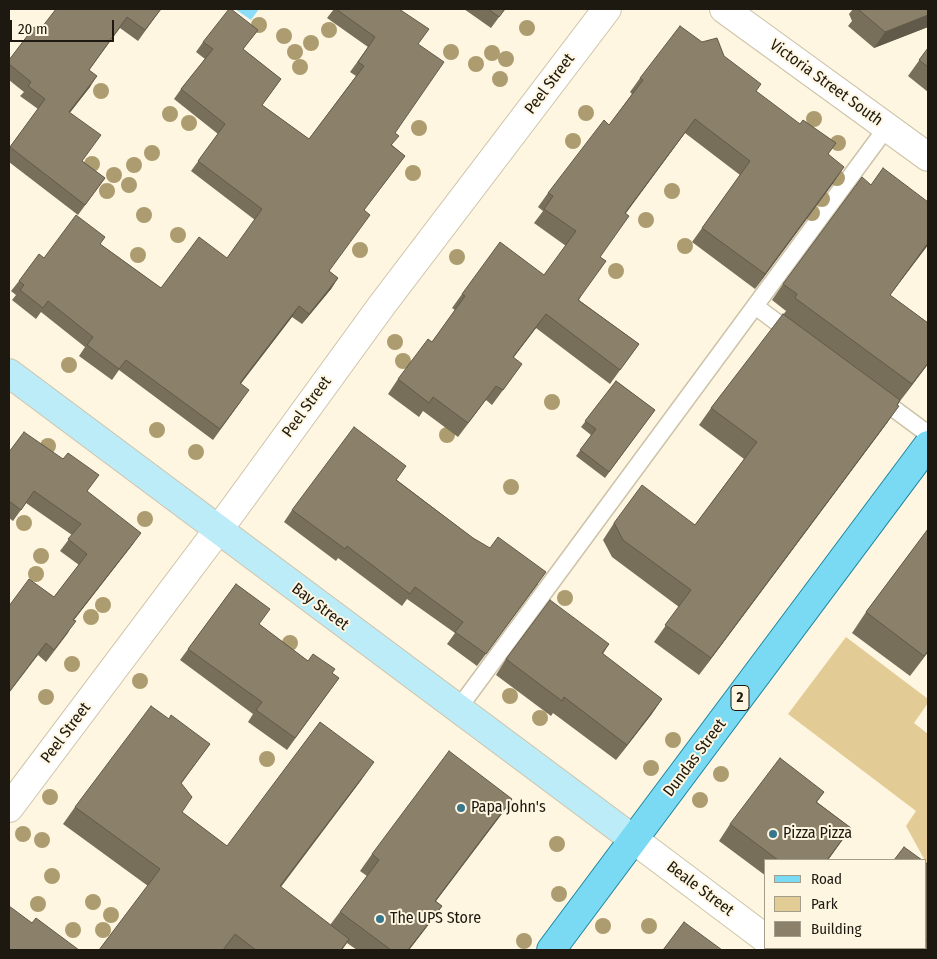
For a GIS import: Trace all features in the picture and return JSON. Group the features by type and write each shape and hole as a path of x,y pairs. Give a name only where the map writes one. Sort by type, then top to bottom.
{"main road":[{"name":"Dundas Street","path":"551,950 928,445"}],"street":[{"name":"Peel Street","path":"9,808 382,305 607,9"},
{"name":"Victoria Street South","path":"724,9 928,157"},
{"name":"Bay Street","path":"9,373 633,839"},
{"name":"Beale Street","path":"633,839 764,937"}],"lane":[{"path":"458,710 887,126"},
{"path":"755,306 808,346"},
{"path":"862,386 928,434"}],"green space":[{"path":"846,637 928,699 928,703 914,723 928,734 928,866 927,859 924,859 906,826 916,811 788,714"}],"water":[{"path":"235,9 259,9 251,20"}],"building":[{"path":"56,9 161,9 145,30 127,17 89,70 97,76 69,112 101,135 82,161 105,178 85,205 10,147 45,99 28,86 31,82 9,64 9,60 34,27 39,31"},
{"path":"229,9 258,30 243,49 281,79 262,105 309,139 364,66 358,62 375,37 336,9 399,9 429,29 418,44 444,62 395,133 399,136 391,145 405,156 364,210 370,215 329,271 338,278 309,314 299,306 240,383 249,390 220,429 126,360 119,369 87,345 93,337 48,301 43,308 20,290 24,285 19,281 39,254 44,258 76,215 105,237 100,244 161,288 199,237 227,258 262,209 198,161 225,124 181,89 213,49 203,42"},
{"path":"488,9 505,9 499,17"},
{"path":"928,9 928,15 885,32 859,10"},
{"path":"680,26 702,42 717,38 724,56 761,84 756,91 800,124 803,120 836,143 828,154 844,167 765,274 702,228 750,161 695,119 625,213 629,216 600,257 606,261 578,300 639,344 620,370 546,314 513,357 522,364 503,390 496,386 468,423 433,397 429,403 398,379 428,339 432,342 465,296 462,294 500,242 544,275 576,231 544,209 553,196 548,193 604,120 609,125 643,80 640,78"},
{"path":"928,48 928,67 919,60"},
{"path":"883,168 928,202 928,243 890,295 928,323 928,363 912,384 795,298 797,294 783,284 862,177 871,185"},
{"path":"783,314 900,400 897,405 899,406 711,658 665,625 691,590 623,540 614,523 642,485 695,525 757,442 711,408"},
{"path":"616,381 655,410 609,472 580,450 596,429 585,421"},
{"path":"354,427 406,466 396,480 473,538 490,548 498,537 546,572 486,654 455,632 463,622 415,587 410,594 347,546 345,549 292,510"},
{"path":"24,432 63,459 68,453 99,475 87,491 141,533 73,620 76,621 54,650 46,643 9,692 9,606 29,579 54,597 87,554 68,539 81,524 34,491 21,510 9,501 9,452"},
{"path":"928,529 928,651 924,656 866,612"},
{"path":"236,584 270,609 259,624 308,661 313,654 335,669 332,673 339,678 295,738 256,710 262,702 188,649"},
{"path":"550,600 609,644 602,653 662,699 627,745 564,697 562,701 506,659"},
{"path":"151,706 169,719 171,715 210,744 181,783 192,797 182,812 227,846 320,722 374,762 280,886 349,939 341,950 256,950 235,934 223,950 99,950 160,869 75,807"},
{"path":"449,751 512,799 435,901 442,906 408,950 391,950 340,912 379,860 372,854"},
{"path":"780,758 824,792 816,802 851,828 828,859 777,859 730,824"},
{"path":"904,847 921,859 895,859"},
{"path":"927,864 928,865 927,940"},
{"path":"9,906 32,923 36,918 79,950 9,950"},
{"path":"684,922 722,950 663,950"}],"place":[{"name":"Papa John's","path":"461,808"},
{"name":"Pizza Pizza","path":"773,834"},
{"name":"The UPS Store","path":"380,919"}]}
